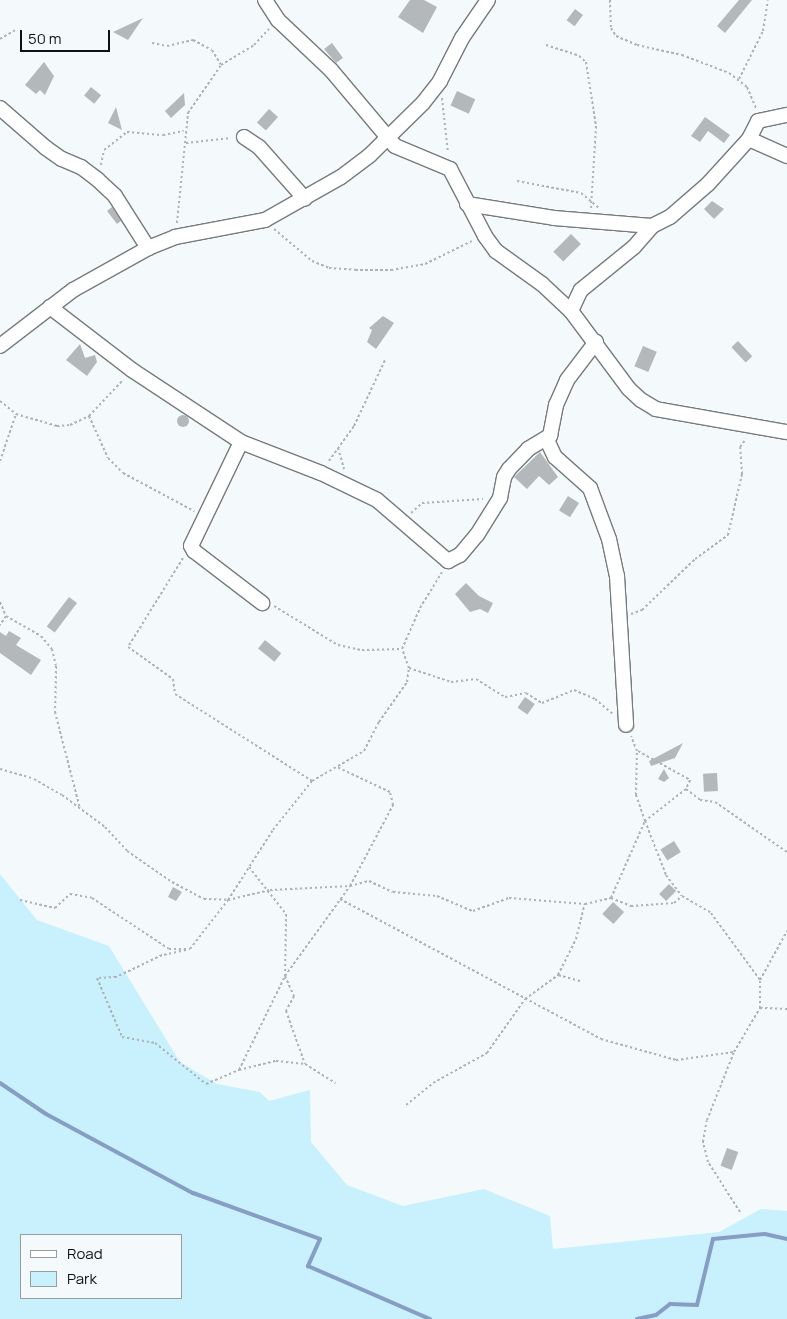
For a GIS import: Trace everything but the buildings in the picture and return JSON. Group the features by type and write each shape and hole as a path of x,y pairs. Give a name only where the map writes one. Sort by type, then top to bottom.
{"street":[{"path":"265,0 278,20 331,70 395,146 450,169 467,204 496,251 542,284 571,311 596,342 629,389 656,409 787,432"},
{"path":"0,346 50,307 116,264 148,248 174,237 265,220 341,178 388,137 440,81 462,38 488,0"},
{"path":"0,108 46,148 98,180 115,196 148,248"},
{"path":"571,311 582,290 634,246 652,226 670,217 688,202 749,139 758,120 787,115"},
{"path":"244,137 258,147 305,198"},
{"path":"749,139 787,156"},
{"path":"467,204 542,216 652,226"},
{"path":"50,307 132,370 241,442 321,473 390,509 448,561 460,555 478,535 500,498 504,477 509,469 528,449 547,440"},
{"path":"596,342 567,380 556,405 547,440 555,457 585,482 593,493 617,576 626,725"},
{"path":"241,442 191,546 194,551 262,603"}],"path":[{"path":"610,0 611,28 620,40 682,55 739,79 756,105 758,120"},
{"path":"739,79 764,31 768,0"},
{"path":"174,237 186,143 184,131 188,113 221,65 254,45 278,20"},
{"path":"0,39 17,29"},
{"path":"152,43 167,46 193,40 212,50 221,65"},
{"path":"546,46 579,56 586,62 596,126 591,220"},
{"path":"440,81 450,169"},
{"path":"98,180 104,150 127,132 164,135 184,131"},
{"path":"186,143 244,137"},
{"path":"517,181 564,189 591,201 618,222"},
{"path":"265,220 312,261 329,268 355,270 390,270 424,264 485,236"},
{"path":"321,473 354,426 385,360"},
{"path":"0,400 16,414 57,426 82,422 132,370"},
{"path":"0,462 16,414"},
{"path":"89,416 108,458 123,473 205,517"},
{"path":"620,619 642,610 695,559 728,535 742,474 740,447 756,427"},
{"path":"338,448 350,487"},
{"path":"422,503 488,496"},
{"path":"191,546 128,647 173,679 175,694 312,781"},
{"path":"336,1083 305,1064 276,1061 239,1070 206,1084 155,1043 122,1037 97,978 116,978 162,955 190,949 228,900 273,830 312,781 364,751 379,722 400,696 407,682 409,668 402,649 420,608 448,561"},
{"path":"0,602 6,616 41,636 52,649 56,666 55,712 80,809"},
{"path":"262,603 278,607 338,645 362,650 402,649"},
{"path":"0,625 6,616"},
{"path":"409,668 451,682 476,679 505,697 526,693 542,703 574,690 595,699 626,725 637,751 636,795 666,875 682,896 711,913 760,980"},
{"path":"611,898 646,821 686,789 690,780 637,751"},
{"path":"239,1070 285,976 350,886 393,805 390,792 337,767"},
{"path":"0,769 34,779 105,827 128,852 172,882 204,899 228,900 270,890 350,886 369,881 393,892 437,896 473,911 509,898 585,904 611,898 631,906 674,903 682,896"},
{"path":"686,789 700,800 715,802 787,852"},
{"path":"249,867 270,890 286,914 285,976 294,996 286,1011 305,1064"},
{"path":"20,900 56,908 70,894 92,898 169,949 190,949"},
{"path":"340,899 601,1039 676,1060 734,1052"},
{"path":"406,1105 434,1083 487,1053 525,999 558,975 576,939 585,904"},
{"path":"740,1212 708,1162 703,1142 707,1120 734,1052 760,1008 760,980 787,931"},
{"path":"558,975 580,981"},
{"path":"760,1008 787,1009"}],"green space":[{"path":"0,874 37,920 109,946 180,1062 217,1084 260,1092 269,1101 310,1090 311,1142 347,1185 403,1206 484,1189 550,1216 553,1249 719,1232 761,1209 787,1211 787,1319 0,1319"}],"waterway":[{"path":"0,1083 46,1114 193,1193 320,1239 308,1266 430,1319"},
{"path":"637,1319 656,1315 670,1304 697,1305 713,1239 765,1234 787,1239"}]}
